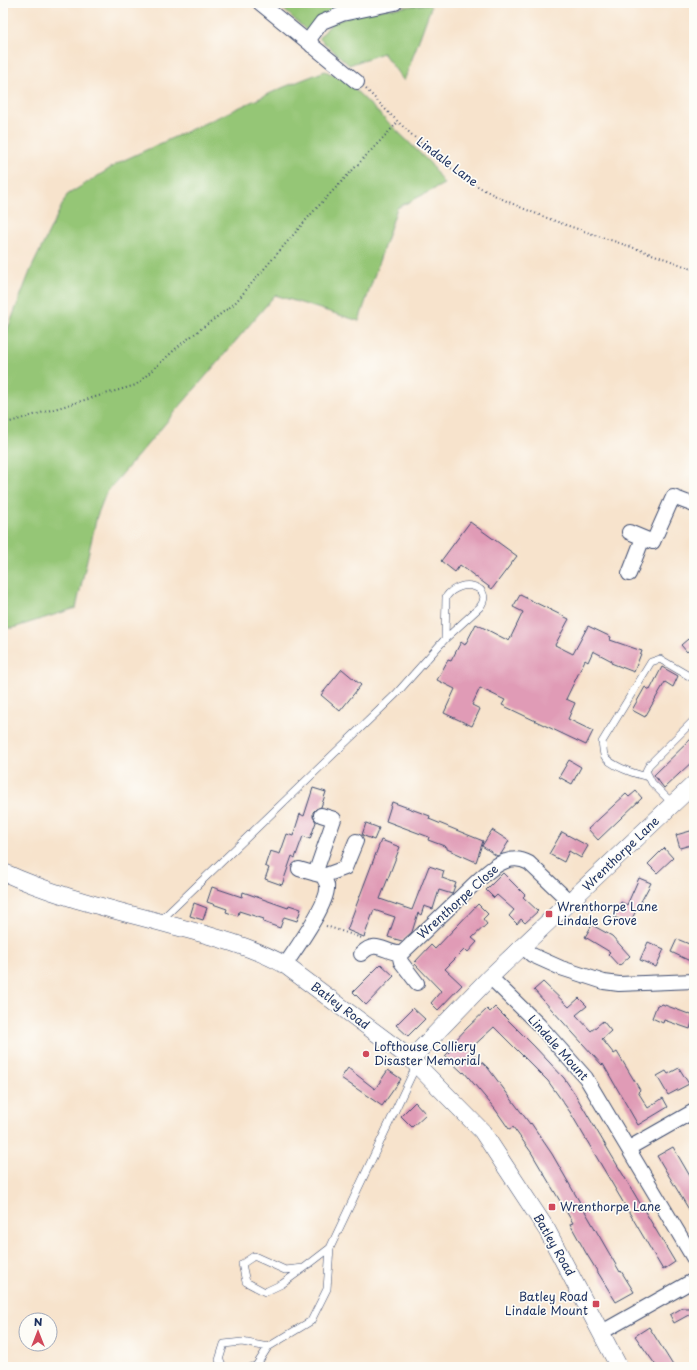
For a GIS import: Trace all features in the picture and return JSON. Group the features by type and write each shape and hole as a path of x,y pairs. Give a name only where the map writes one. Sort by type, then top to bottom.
{"street":[{"path":"260,3 357,82"},
{"path":"312,46 310,38 322,22 342,14 395,3"},
{"path":"629,532 652,542 673,497 694,505"},
{"path":"629,574 643,538"},
{"name":"Wrenthorpe Lane","path":"414,1062 490,977 686,795"},
{"path":"285,965 314,921 326,893 326,885 318,872 334,819 321,815"},
{"path":"298,869 318,872 345,868 356,841"},
{"name":"Wrenthorpe Close","path":"399,954 402,953 419,935 484,876 506,861 515,859 530,863 570,902"},
{"name":"Batley Road","path":"3,872 35,887 211,936 269,956 285,965 414,1062 482,1132 507,1167 547,1230 602,1332 619,1367"},
{"path":"522,947 532,955 604,982 620,984 694,981"},
{"path":"361,954 367,948 382,948 399,954 401,962 417,983"},
{"name":"Lindale Mount","path":"490,977 539,1025 586,1078 694,1259"},
{"path":"629,1148 694,1111"},
{"path":"602,1332 694,1280"}],"lane":[{"path":"159,922 396,694 445,639 480,607 484,602 484,596 480,590 472,585 461,585 453,588 446,597 445,639"},
{"path":"649,777 634,774 608,760 604,754 602,742 651,662 660,659 694,679"},
{"path":"686,795 652,783 646,771 649,765 694,720"},
{"path":"252,1367 256,1366 268,1347 311,1321 327,1289 330,1248 414,1062"},
{"path":"304,1268 285,1270 254,1256 242,1264 246,1282 265,1292 282,1284 304,1268 330,1248"},
{"path":"224,1367 219,1360 224,1344 242,1342 268,1347"}],"path":[{"name":"Lindale Lane","path":"357,82 398,122 456,172 480,188 523,208 583,231 652,252 694,270"},
{"path":"3,424 136,385 181,344 234,304 312,213 398,122"},
{"path":"314,921 381,944 382,948"}],"green space":[{"path":"338,3 339,7 322,15 307,31 278,4"},
{"path":"428,4 431,7 404,81 383,53 349,65 319,38 332,23 363,12"},
{"path":"325,71 345,80 430,163 444,184 397,208 359,321 275,295 106,493 97,516 76,608 13,628 3,628 3,341 31,269 67,195 122,161 284,87"}],"building":[{"path":"470,522 517,556 492,589 460,565 455,572 441,561"},
{"path":"520,595 569,619 555,645 573,654 588,626 611,637 610,640 642,651 634,672 611,663 612,661 593,651 588,662 585,660 566,699 575,703 568,719 593,731 586,745 502,705 505,700 480,688 472,705 480,709 472,726 444,713 455,689 437,680 448,660 451,661 461,642 465,645 476,624 509,641 523,612 513,607"},
{"path":"688,639 694,646 687,652 681,645"},
{"path":"662,667 678,676 673,687 665,682 645,717 632,710 645,687 650,690"},
{"path":"342,669 361,685 340,711 321,695"},
{"path":"694,736 694,760 664,788 654,775"},
{"path":"569,760 581,767 572,784 559,777"},
{"path":"313,788 326,792 321,807 313,812 313,817 316,822 310,839 303,836 295,858 292,856 282,885 265,879 269,868 265,866 270,851 280,854 287,834 293,836 300,814 304,816"},
{"path":"636,791 642,798 598,840 588,829 626,794 629,797"},
{"path":"392,802 430,816 429,819 483,841 476,862 447,849 447,847 428,840 429,837 386,821"},
{"path":"366,823 379,828 374,840 362,835"},
{"path":"492,830 509,841 501,854 497,856 482,846"},
{"path":"694,830 694,844 680,848 676,835"},
{"path":"562,832 588,846 581,858 569,851 564,862 549,854"},
{"path":"381,840 400,847 380,899 412,910 429,866 444,871 442,878 456,883 452,894 439,890 433,909 424,906 421,915 418,913 412,932 402,941 388,937 395,917 374,910 364,937 347,930"},
{"path":"664,848 673,858 657,873 648,864"},
{"path":"503,873 525,895 523,897 538,911 525,923 521,919 517,924 509,916 514,910 497,895 494,898 486,890"},
{"path":"639,878 651,883 629,924 614,917 621,902 627,905"},
{"path":"212,887 242,897 243,892 288,908 289,905 301,909 297,921 284,917 280,928 263,922 264,919 239,911 238,916 226,912 227,909 207,902"},
{"path":"194,903 207,908 203,920 190,916"},
{"path":"478,904 488,914 483,919 487,924 472,938 477,942 468,952 465,949 445,969 462,985 438,1010 431,1003 441,991 414,963 431,945 435,949"},
{"path":"592,925 612,936 630,956 619,966 608,954 610,952 585,937"},
{"path":"677,939 694,946 694,951 690,961 671,952"},
{"path":"648,942 664,949 656,967 640,960"},
{"path":"381,964 394,976 366,1005 353,992"},
{"path":"543,982 569,1007 579,998 587,1006 576,1015 591,1031 603,1021 611,1031 602,1039 614,1054 617,1052 640,1090 638,1092 648,1108 663,1098 668,1107 638,1125 603,1064 602,1065 534,990"},
{"path":"662,1004 694,1016 690,1029 664,1020 663,1023 652,1018 657,1005 660,1006"},
{"path":"495,1007 564,1078 675,1262 663,1270 570,1112 548,1081 494,1027 469,1050 488,1068 530,1124 531,1123 552,1154 620,1272 621,1271 634,1292 616,1302 586,1253 570,1224 573,1223 531,1152 513,1127 509,1129 495,1109 464,1072 463,1073 445,1056 453,1048 451,1045 467,1028 487,1009 490,1012"},
{"path":"413,1008 425,1019 408,1036 396,1025"},
{"path":"348,1068 375,1089 388,1070 401,1079 382,1106 341,1078"},
{"path":"679,1068 689,1084 668,1095 657,1076 666,1071 668,1074"},
{"path":"415,1102 426,1114 412,1127 401,1116"},
{"path":"673,1147 694,1183 694,1218 657,1156"},
{"path":"682,1308 694,1308 694,1312 674,1323 670,1315"},
{"path":"649,1327 674,1367 657,1367 635,1336"}],"place":[{"name":"Wrenthorpe Lane Lindale Grove","path":"549,914"},
{"name":"Lofthouse Colliery Disaster Memorial","path":"366,1054"},
{"name":"Wrenthorpe Lane","path":"552,1207"},
{"name":"Batley Road Lindale Mount","path":"596,1304"}]}
